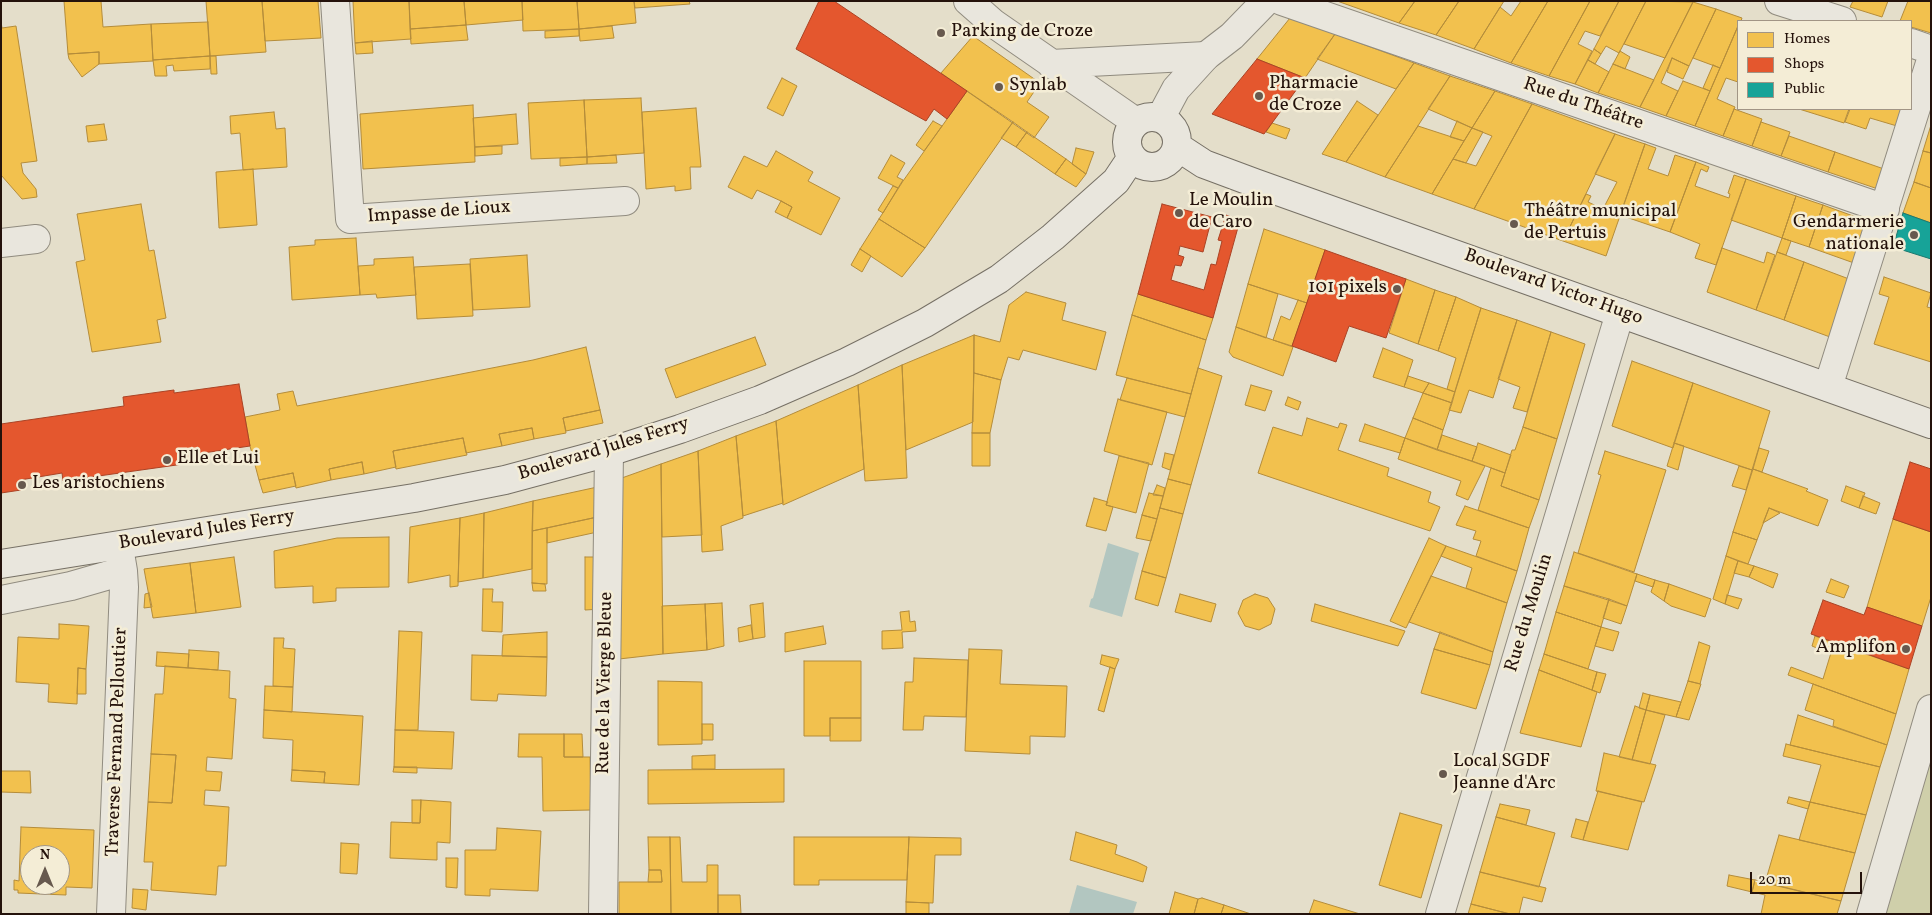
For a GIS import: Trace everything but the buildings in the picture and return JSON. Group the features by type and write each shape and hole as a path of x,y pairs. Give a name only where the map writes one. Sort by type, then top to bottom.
{"street":[{"name":"Impasse de Lioux","path":"335,1 350,219 625,201"},
{"path":"968,1 993,23 1051,64 1148,120 1168,121 1177,132 1178,148 1169,161 1154,167 1138,163 1132,157 1127,146 1129,131 1148,120 1206,56 1232,36 1266,1"},
{"name":"Rue du Théâtre","path":"1282,1 1884,209"},
{"path":"1779,1 1839,20"},
{"path":"1912,43 1931,50"},
{"path":"1051,64 1206,56"},
{"path":"1828,387 1931,60"},
{"name":"Boulevard Victor Hugo","path":"1178,148 1204,164 1238,177 1931,424"},
{"name":"Boulevard Jules Ferry","path":"1,564 414,498 505,480 609,452 760,400 847,362 925,324 999,279 1053,237 1116,181 1132,157"},
{"path":"1,244 36,239"},
{"name":"Rue du Moulin","path":"1440,914 1620,313"},
{"name":"Rue de la Vierge Bleue","path":"603,914 609,452"},
{"name":"Traverse Fernand Pelloutier","path":"111,914 124,587 119,544"},
{"path":"1,600 71,586 123,571"},
{"path":"1871,914 1931,709"}],"green space":[{"path":"1931,741 1931,914 1880,914"}],"shaded area":[{"path":"1108,543 1139,553 1122,617 1089,607"},
{"path":"1077,885 1137,902 1133,914 1069,914"}],"place":[{"name":"Parking de Croze","path":"941,33"},
{"name":"Synlab","path":"999,87"},
{"name":"Pharmacie de Croze","path":"1259,96"},
{"name":"Le Moulin de Caro","path":"1179,213"},
{"name":"Théâtre municipal de Pertuis","path":"1514,224"},
{"name":"Gendarmerie nationale","path":"1914,235"},
{"name":"101 pixels","path":"1397,289"},
{"name":"Elle et Lui","path":"167,460"},
{"name":"Les aristochiens","path":"22,485"},
{"name":"Amplifon","path":"1906,649"},
{"name":"Local SGDF Jeanne d'Arc","path":"1443,774"}]}
